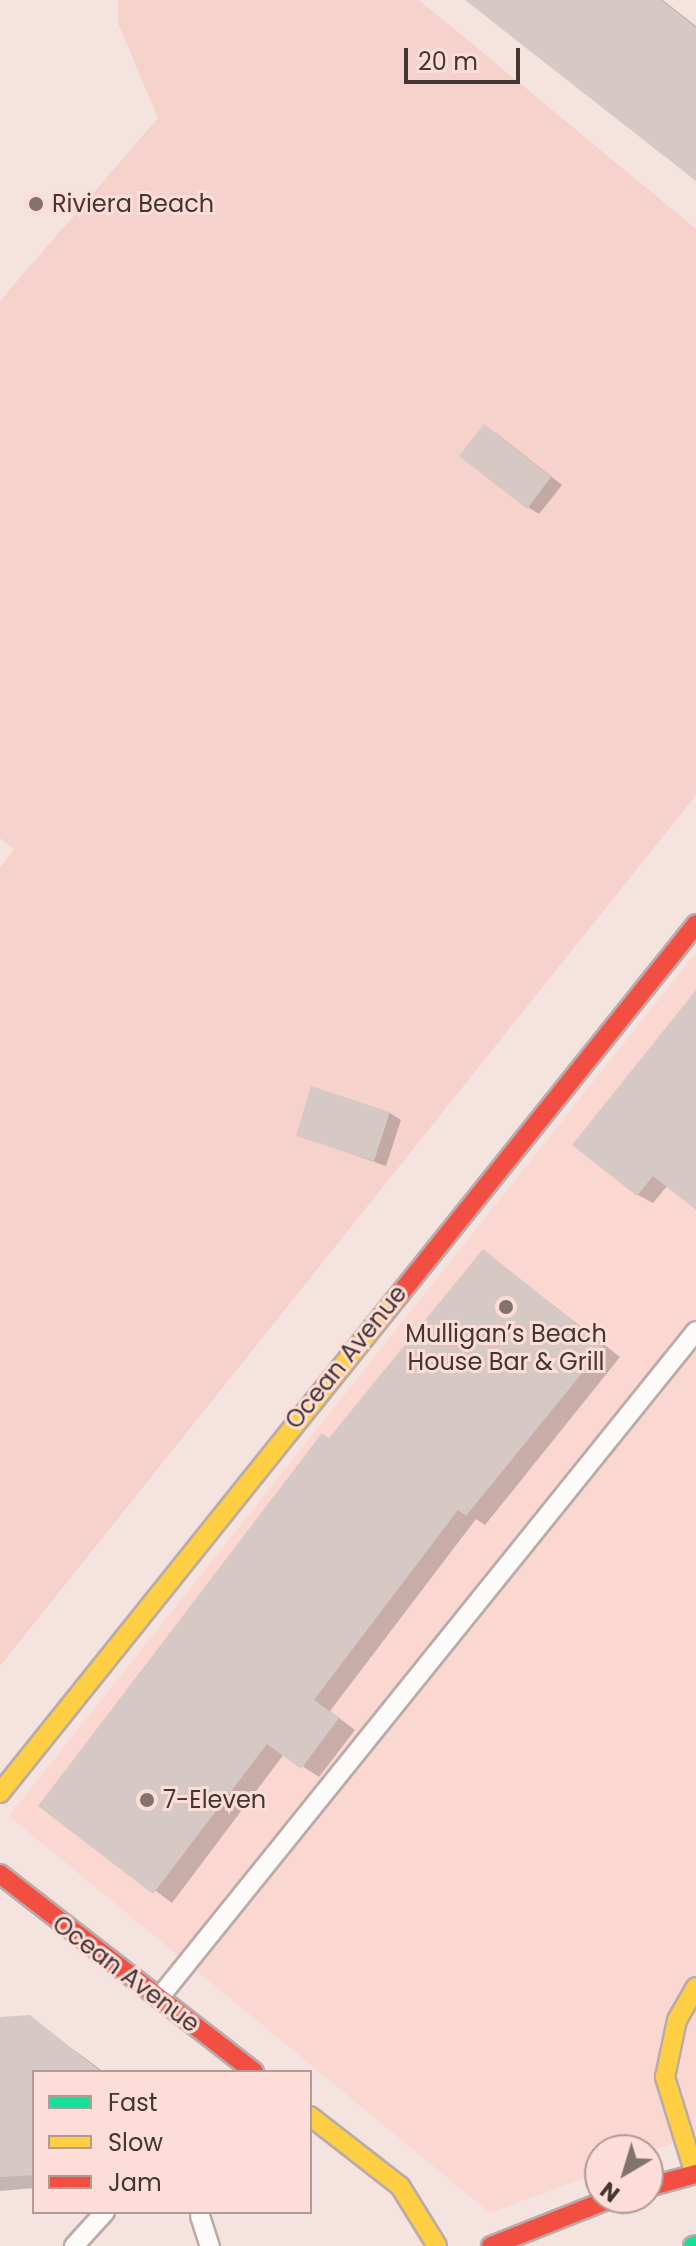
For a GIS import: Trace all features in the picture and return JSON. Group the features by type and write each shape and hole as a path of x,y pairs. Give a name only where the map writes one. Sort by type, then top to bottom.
{"street":[{"name":"Ocean Avenue","path":"0,1793 696,924"},
{"name":"Ocean Avenue","path":"0,1874 251,2070"},
{"path":"664,2183 696,2174 665,2077 677,2020 696,1987"},
{"path":"312,2118 400,2186 437,2246"},
{"path":"491,2246 584,2209"}],"lane":[{"path":"159,1998 689,1353 696,1331"},
{"path":"74,2246 103,2214"},
{"path":"200,2216 210,2246"}],"shaded area":[{"path":"118,0 419,0 696,229 696,795 0,1666 0,868 14,849 0,838 0,301 158,118 118,23"},
{"path":"696,953 696,2133 664,2146 664,2134 584,2134 584,2178 490,2213 9,1816"}],"building":[{"path":"465,0 661,0 696,28 696,181"},
{"path":"484,424 551,477 527,509 459,456"},
{"path":"696,990 696,1210 653,1176 637,1196 572,1145"},
{"path":"311,1086 390,1112 374,1161 296,1136"},
{"path":"483,1249 604,1346 466,1516 458,1510 314,1700 339,1718 301,1769 267,1744 153,1894 38,1806 322,1433 329,1438"},
{"path":"30,2015 99,2070 32,2070 32,2175 0,2177 0,2017"}],"traffic: slow":[{"path":"0,1793 399,1295"},
{"path":"695,2174 665,2077 677,2020 696,1987"},
{"path":"312,2118 400,2186 437,2246"}],"traffic: jam":[{"path":"399,1295 696,924"},
{"path":"0,1874 251,2070"},
{"path":"664,2183 696,2174"},
{"path":"491,2246 584,2209"}],"place":[{"name":"Riviera Beach","path":"36,204"},
{"name":"Mulligan’s Beach House Bar & Grill","path":"506,1307"},
{"name":"7-Eleven","path":"147,1800"}]}
